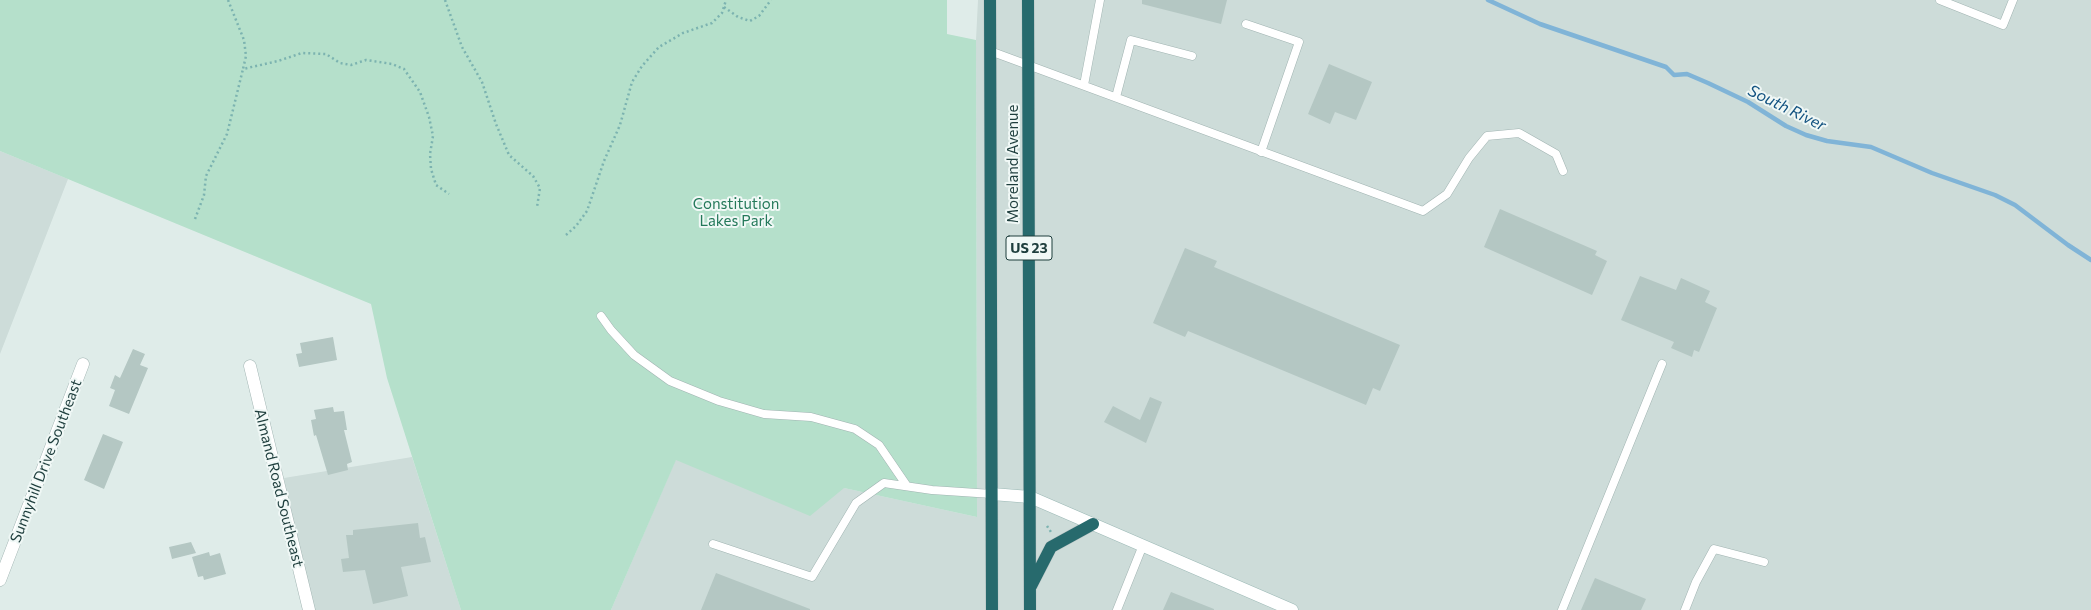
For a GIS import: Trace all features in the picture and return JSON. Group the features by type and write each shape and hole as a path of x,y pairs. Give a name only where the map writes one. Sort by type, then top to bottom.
{"highway":[{"name":"Moreland Avenue","path":"990,0 992,494"},
{"name":"Moreland Avenue","path":"1028,0 1030,497"},
{"name":"US 23","path":"992,494 992,610"},
{"name":"US 23","path":"1030,497 1030,610"},
{"path":"1030,588 1051,547 1093,524"}],"street":[{"name":"Sunnyhill Drive Southeast","path":"0,580 83,364"},
{"name":"Almand Road Southeast","path":"250,366 309,610"},
{"path":"992,494 1030,497 1292,610"}],"lane":[{"path":"1084,85 1100,0"},
{"path":"1940,0 2003,25 2013,0"},
{"path":"1246,24 1299,42 1261,152"},
{"path":"1116,97 1131,40 1192,56"},
{"path":"990,51 1423,211 1447,194 1469,158 1487,136 1519,133 1556,154 1563,171"},
{"path":"601,316 611,330 634,355 670,381 719,401 764,414 811,417 855,429 879,445 907,486"},
{"path":"1562,610 1662,364"},
{"path":"713,544 812,576 856,503 884,483 992,494"},
{"path":"1117,610 1143,545"},
{"path":"1685,610 1696,582 1714,549 1764,562"}],"path":[{"path":"196,218 204,195 206,176 227,134 246,56 244,40 228,0"},
{"path":"445,0 462,47 482,82 496,124 509,155 533,176 540,188 537,207"},
{"path":"566,236 576,226 587,211 604,161 620,125 632,82 642,66 659,47 683,33 712,23 722,14 726,0"},
{"path":"724,7 738,17 750,21 760,16 771,0"},
{"path":"243,69 302,53 326,54 340,63 350,65 366,60 392,64 404,69 420,92 428,117 433,136 430,154 431,169 436,185 449,194"},
{"path":"1043,528 1048,525 1053,534"}],"shaded area":[{"path":"978,0 2091,0 2091,610 611,610 679,452 977,517 976,40"},
{"path":"0,151 68,179 0,354"},
{"path":"412,457 461,610 309,610 284,478"}],"green space":[{"name":"Constitution Lakes Park","path":"0,0 947,0 947,34 976,40 977,517 844,488 810,516 676,460 611,610 461,610 387,378 371,304 0,151"}],"building":[{"path":"1142,0 1227,0 1221,24 1142,4"},
{"path":"1329,64 1372,82 1356,120 1335,112 1330,124 1308,114"},
{"path":"1500,209 1597,251 1595,255 1607,261 1592,295 1484,247"},
{"path":"1185,248 1217,261 1214,267 1400,345 1380,391 1373,388 1366,405 1188,331 1185,337 1153,323"},
{"path":"1640,276 1676,290 1681,278 1710,291 1705,302 1717,308 1699,352 1694,350 1692,357 1671,348 1674,342 1621,320"},
{"path":"333,337 337,360 299,367 296,354 302,353 300,343"},
{"path":"133,349 145,354 140,365 148,368 129,414 109,406 115,390 110,388 115,375 120,378"},
{"path":"1150,397 1162,402 1146,443 1104,422 1113,406 1140,420"},
{"path":"333,407 334,412 344,411 347,430 344,430 352,462 347,464 348,470 328,475 316,435 314,436 311,420 316,419 314,410"},
{"path":"103,434 123,442 104,489 84,480"},
{"path":"418,523 420,538 425,537 431,562 401,567 408,596 373,604 365,570 343,572 341,559 349,558 346,535 353,535 353,530"},
{"path":"191,542 196,553 172,559 169,547"},
{"path":"209,552 210,556 220,553 226,574 204,580 203,576 198,577 192,557"},
{"path":"716,573 810,609 810,610 701,610"},
{"path":"1595,578 1646,599 1641,610 1581,610"},
{"path":"1171,592 1214,609 1214,610 1163,610"}],"waterway":[{"name":"South River","path":"1488,0 1540,24 1666,67 1674,75 1687,74 1748,102 1786,126 1806,135 1827,141 1871,147 1932,173 1995,195 2015,205 2068,245 2091,260"}]}
